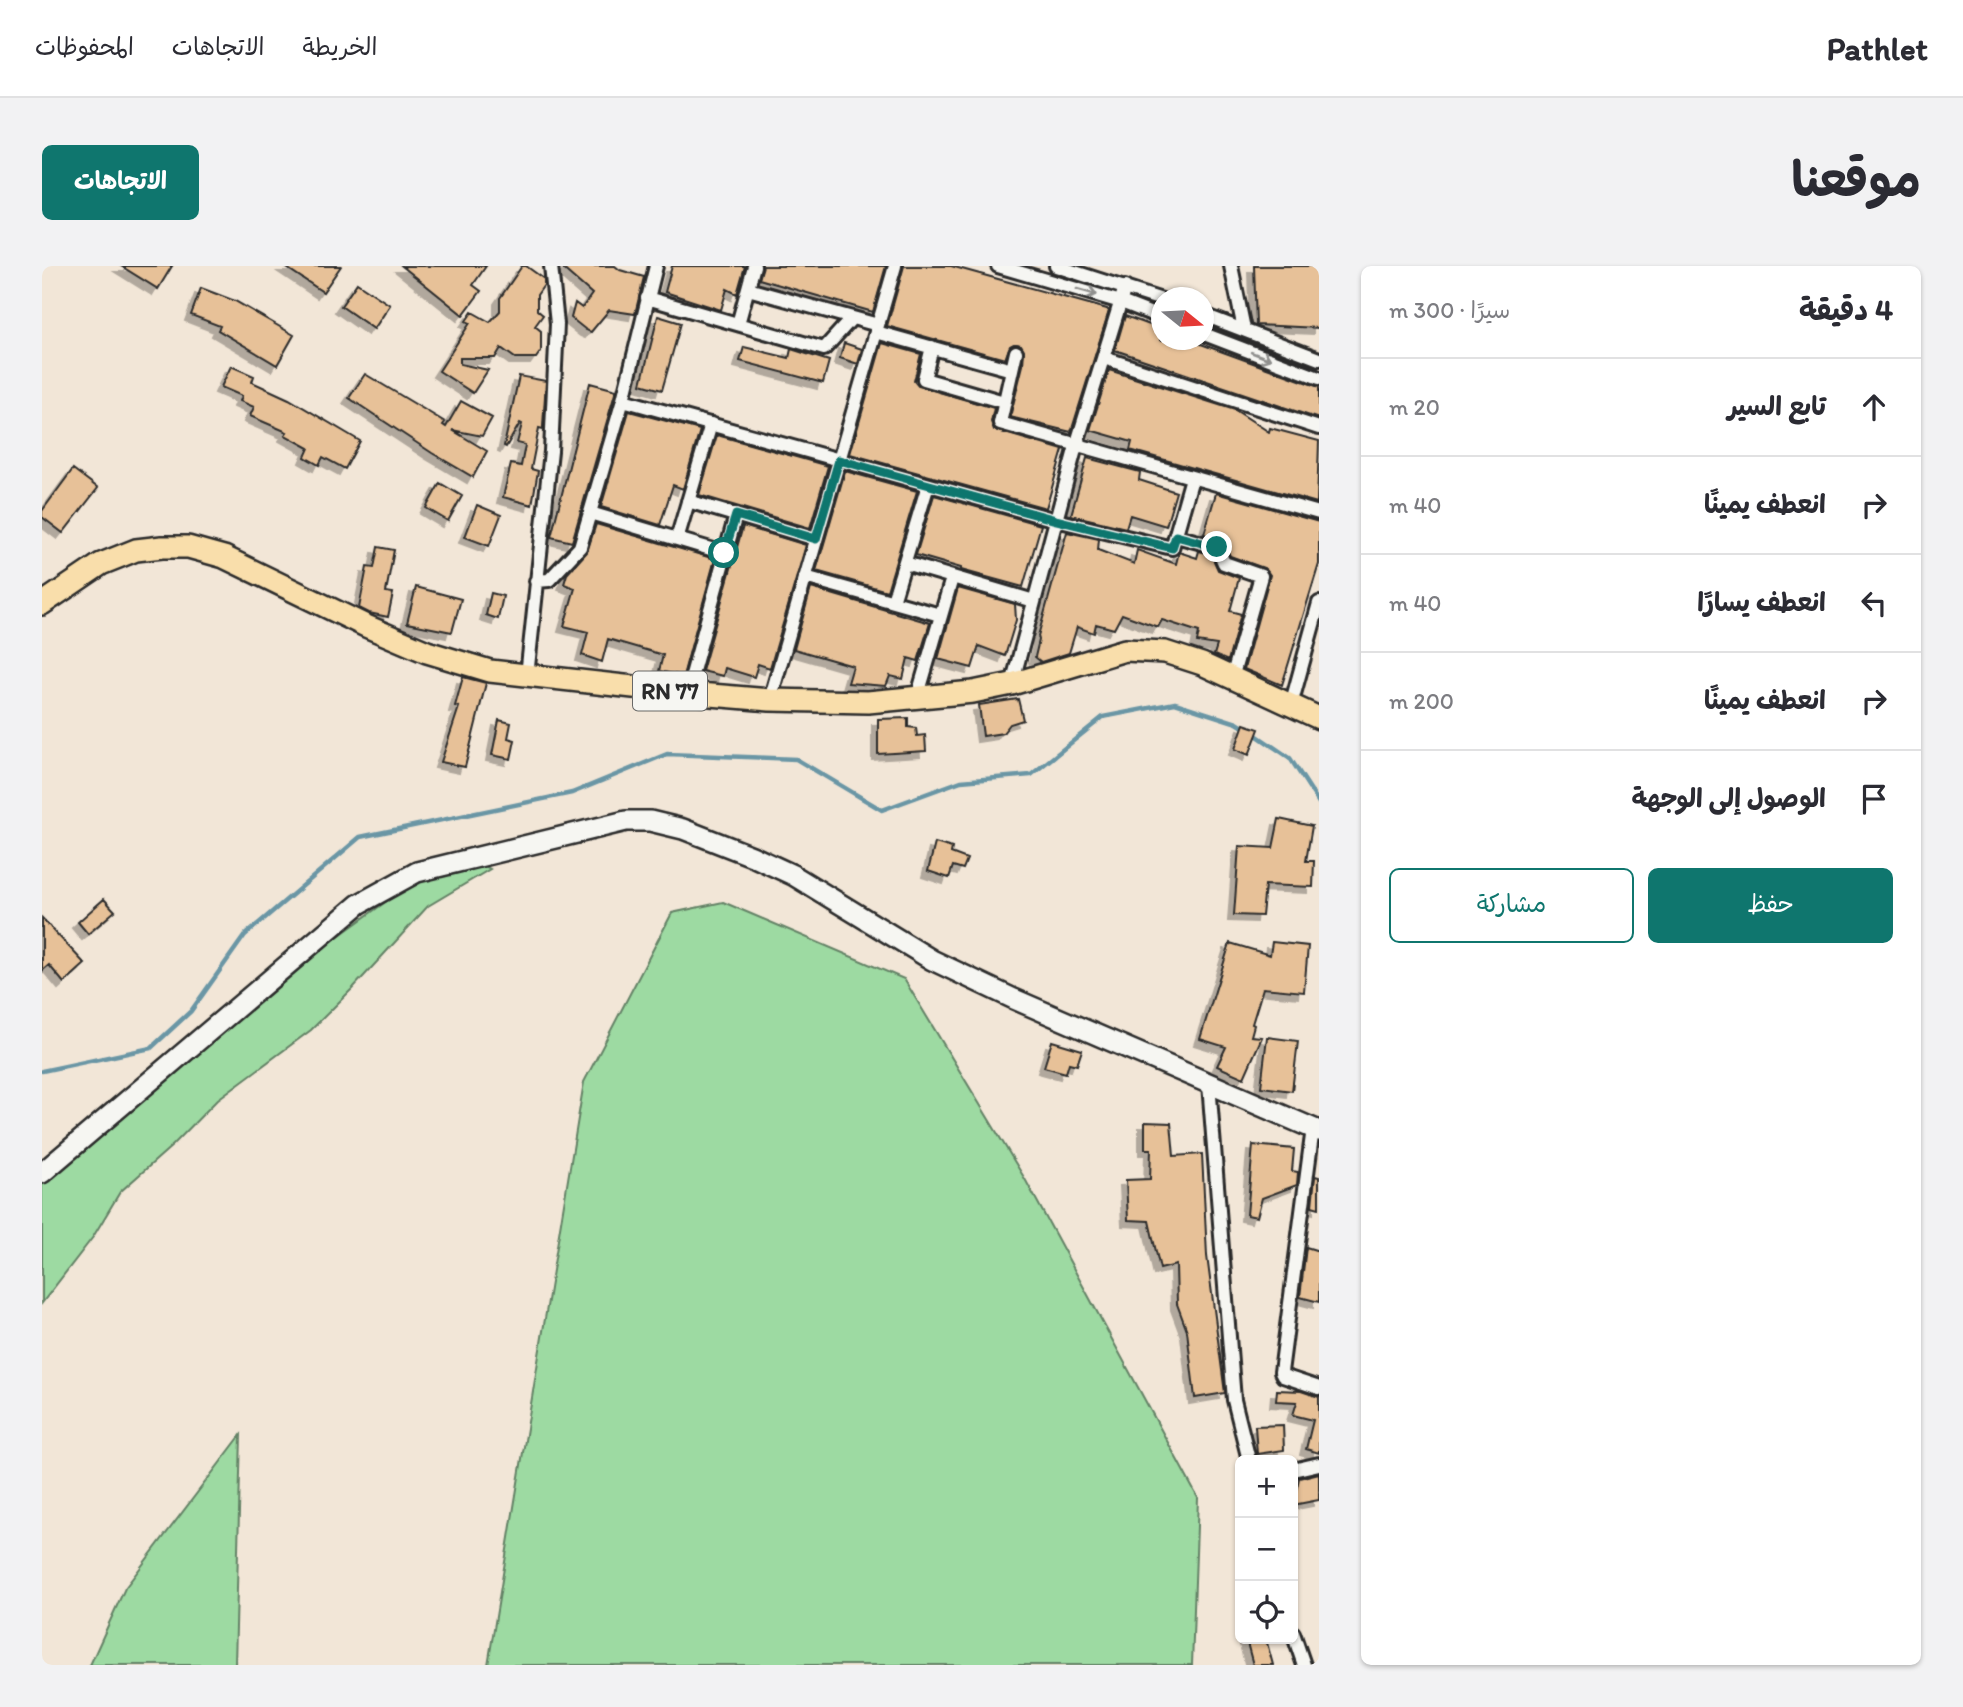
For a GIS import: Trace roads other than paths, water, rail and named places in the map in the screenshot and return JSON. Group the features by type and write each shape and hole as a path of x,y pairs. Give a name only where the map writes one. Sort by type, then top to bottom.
{"main road":[{"name":"RN 77","path":"42,604 101,564 135,550 188,547 224,557 426,652 490,671 770,700 869,702 973,692 1012,684 1125,650 1165,652 1202,664 1319,718"},
{"path":"42,1173 359,904 416,872 626,821 650,821 683,829 752,856 793,875 932,960 1014,999 1316,1130"}],"street":[{"path":"527,676 551,451 556,336 551,266"},
{"path":"536,581 549,580 580,547 623,400 656,266"},
{"path":"738,324 754,266"},
{"path":"770,700 895,266"},
{"path":"1056,266 1151,296"},
{"path":"1231,266 1244,329"},
{"path":"998,267 1121,302 1151,314"},
{"path":"1012,684 1076,446 1125,287"},
{"path":"748,289 852,318 932,348 1012,369"},
{"path":"647,298 824,349 852,318"},
{"path":"1214,319 1319,359"},
{"path":"1214,338 1319,378"},
{"path":"932,348 924,379 1004,402"},
{"path":"1016,352 1000,423 1319,513"},
{"path":"1104,358 1319,428"},
{"path":"623,400 1056,520 1172,548 1192,478"},
{"path":"677,538 711,424"},
{"path":"893,601 929,485"},
{"path":"688,501 816,539"},
{"path":"590,513 724,553"},
{"path":"687,693 736,515"},
{"path":"1176,536 1217,547 1224,563 1261,576 1232,678"},
{"path":"905,563 1034,601"},
{"path":"805,577 940,615"},
{"path":"918,698 952,578"},
{"path":"1292,705 1319,603"},
{"path":"1209,1084 1234,1400 1248,1455"},
{"path":"1316,1130 1281,1372 1283,1377 1319,1388"},
{"path":"1298,1470 1319,1464"},
{"path":"1297,1644 1304,1665"}],"waterway":[{"path":"42,1071 151,1048 191,1011 245,935 360,837 572,793 667,754 796,759 882,810 961,781 1031,775 1103,717 1175,703 1245,728"},
{"path":"1253,733 1290,758 1319,803"}]}
